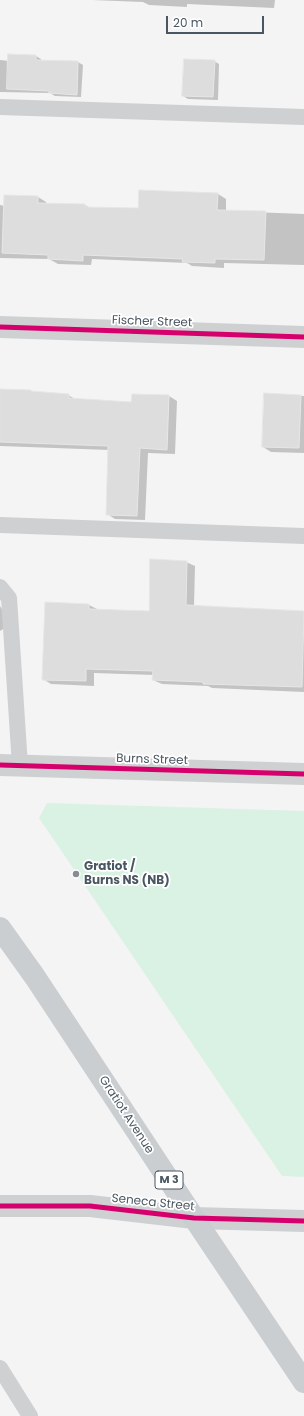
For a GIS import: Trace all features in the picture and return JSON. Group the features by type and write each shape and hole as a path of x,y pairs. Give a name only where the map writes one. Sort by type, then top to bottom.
{"main road":[{"name":"Gratiot Avenue","path":"0,928 35,977 304,1382"}],"street":[{"name":"Fischer Street","path":"0,327 304,337"},
{"name":"Burns Street","path":"10,766 304,774"},
{"name":"Seneca Street","path":"0,1206 90,1206 194,1218 304,1221"}],"lane":[{"path":"0,107 304,117"},
{"path":"0,525 304,536"},
{"path":"0,587 8,598 10,766"},
{"path":"0,1368 30,1416"}],"green space":[{"path":"47,803 304,811 304,1177 282,1176 39,818"}],"building":[{"path":"8,54 36,55 36,60 78,61 77,95 49,93 49,91 7,89"},
{"path":"184,59 215,60 213,97 182,96"},
{"path":"139,190 218,193 217,210 266,211 264,260 215,259 215,263 182,262 183,259 83,255 83,261 48,259 48,255 2,253 4,195 38,196 38,203 85,204 85,207 138,208"},
{"path":"0,389 31,390 69,394 69,398 131,402 132,394 169,395 167,450 140,448 137,516 106,515 108,446 0,442"},
{"path":"264,393 301,395 299,448 262,447"},
{"path":"150,559 187,561 186,605 304,611 302,687 203,684 203,682 152,680 153,671 86,669 86,681 42,680 45,602 89,604 89,609 149,611"}],"cycle path":[{"path":"0,327 304,337"},
{"path":"0,765 304,774"},
{"path":"0,1206 90,1206 194,1218 304,1221"}],"place":[{"name":"Gratiot / Burns NS (NB)","path":"76,874"}]}
